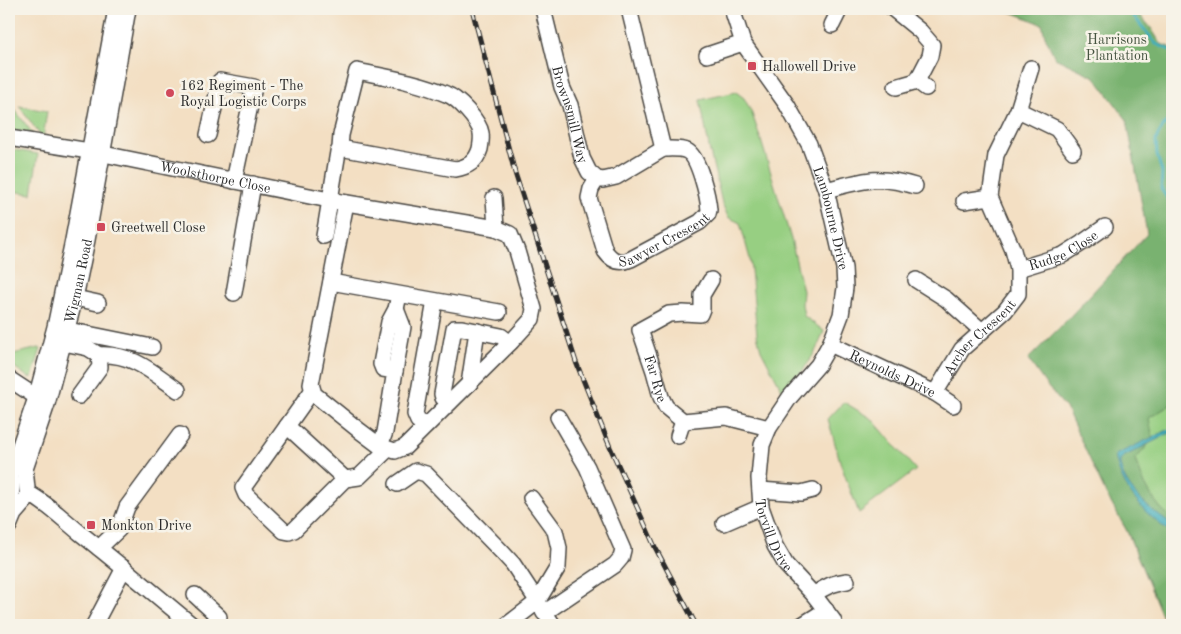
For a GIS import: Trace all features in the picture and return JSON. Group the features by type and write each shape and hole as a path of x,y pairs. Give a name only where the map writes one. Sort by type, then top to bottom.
{"street":[{"name":"Wigman Road","path":"116,9 96,153 75,298 66,336 42,401 11,472 10,494 12,500 17,502 26,497 25,468 42,401 73,240 96,153 128,9"},
{"name":"Brownsmill Way","path":"543,9 562,87 570,105 582,158 589,172 597,179 616,177 663,148"},
{"path":"629,9 663,148"},
{"name":"Lambourne Drive","path":"732,9 743,43 791,112 809,144 826,190 844,268 845,288 841,314 830,344 818,365 790,397 769,428"},
{"path":"832,25 840,9"},
{"path":"896,87 922,84 930,56 937,44 898,10"},
{"path":"708,55 743,43"},
{"path":"324,236 341,135 357,70 448,94 472,116 481,133 479,152 473,162 468,166 455,169 340,148"},
{"path":"964,201 990,197 996,155 1018,110 1026,72"},
{"path":"208,135 220,81 254,87 234,181"},
{"path":"1018,110 1064,127 1073,151"},
{"path":"9,138 96,153"},
{"name":"Sawyer Crescent","path":"597,179 591,189 589,198 605,251 610,258 616,261 631,260 700,222 708,214 708,204 695,161 687,151 663,148"},
{"name":"Woolsthorpe Close","path":"96,153 330,200 496,228"},
{"path":"826,190 877,178 895,179 915,186"},
{"path":"234,293 252,184"},
{"name":"Archer Crescent","path":"935,393 962,349 1005,311 1018,294 1018,268 1013,250 990,197"},
{"path":"312,391 360,432 383,448 395,451 405,447 528,326 532,319 534,308 513,239 507,231 496,228 494,198"},
{"path":"346,203 332,282 311,378 312,391 245,484 243,490 284,531 294,530 345,479 359,477 383,448 384,432 395,372 383,369 381,364 390,322 398,302"},
{"name":"Rudge Close","path":"1018,268 1063,255 1105,227"},
{"name":"Far Rye","path":"683,421 666,407 661,397 654,371 633,331 669,314 700,314 702,295 711,280"},
{"path":"924,280 982,331"},
{"path":"332,282 398,302 435,301 499,312"},
{"path":"75,298 98,303"},
{"path":"426,425 418,421 415,414 435,301"},
{"path":"466,306 469,329 469,384"},
{"path":"450,402 442,394 453,330 456,327 501,336 510,343"},
{"path":"66,336 152,347"},
{"path":"66,336 99,355 113,354 137,362 178,390"},
{"name":"Reynolds Drive","path":"830,344 935,393 953,405"},
{"path":"78,396 100,367 99,355"},
{"path":"9,379 42,401"},
{"path":"507,625 546,616 621,558 623,550 587,467 558,417"},
{"path":"678,436 683,421 726,417 769,428"},
{"path":"287,426 345,479"},
{"name":"Torvill Drive","path":"769,428 762,445 759,478 761,507 776,546 786,565 814,595 835,625"},
{"path":"99,548 119,529 127,507 180,435"},
{"path":"397,484 416,471 426,474 513,564 546,616"},
{"path":"760,490 801,493 813,490"},
{"path":"9,526 14,514 26,497 62,518 192,625"},
{"path":"531,498 554,532 559,548 558,567 546,616"},
{"path":"724,523 761,507"},
{"path":"94,625 124,568"},
{"path":"814,595 822,588 834,583 847,581"},
{"path":"195,595 219,617 210,625"},
{"path":"802,625 826,610"}],"green space":[{"name":"Harrisons Plantation","path":"1003,9 1135,9 1151,28 1161,44 1172,48 1172,404 1149,418 1153,439 1135,460 1149,492 1172,519 1172,625 1166,625 1127,531 1106,494 1066,408 1047,386 1028,359 1147,234 1127,120 1095,77 1055,58 1042,24"},
{"path":"736,92 744,98 751,111 791,239 803,291 802,304 804,316 824,331 808,364 782,390 761,350 757,335 750,259 740,223 728,217 722,203 700,100"},
{"path":"12,106 33,134 9,130"},
{"path":"19,106 47,111 43,139"},
{"path":"9,149 38,154 32,194 11,191 9,188"},
{"path":"41,349 32,377 29,378 9,363 9,355"},
{"path":"1172,393 1172,625 1166,625 1127,531 1106,494 1106,447"},
{"path":"844,402 872,419 916,470 859,513 841,465 828,419"}],"water":[{"path":"1172,428 1172,432 1123,457 1120,464 1127,483 1133,491 1172,525 1172,533 1144,510 1128,490 1122,479 1115,455"}],"waterway":[{"path":"1128,9 1156,44 1172,51"},
{"path":"1172,101 1171,115 1156,141 1157,155 1162,172 1161,189 1172,205"}],"railway":[{"path":"472,9 515,173 576,362 610,447 655,547 696,625"}],"place":[{"name":"Hallowell Drive","path":"752,66"},
{"name":"162 Regiment - The Royal Logistic Corps","path":"170,93"},
{"name":"Greetwell Close","path":"101,227"},
{"name":"Monkton Drive","path":"91,525"}]}
